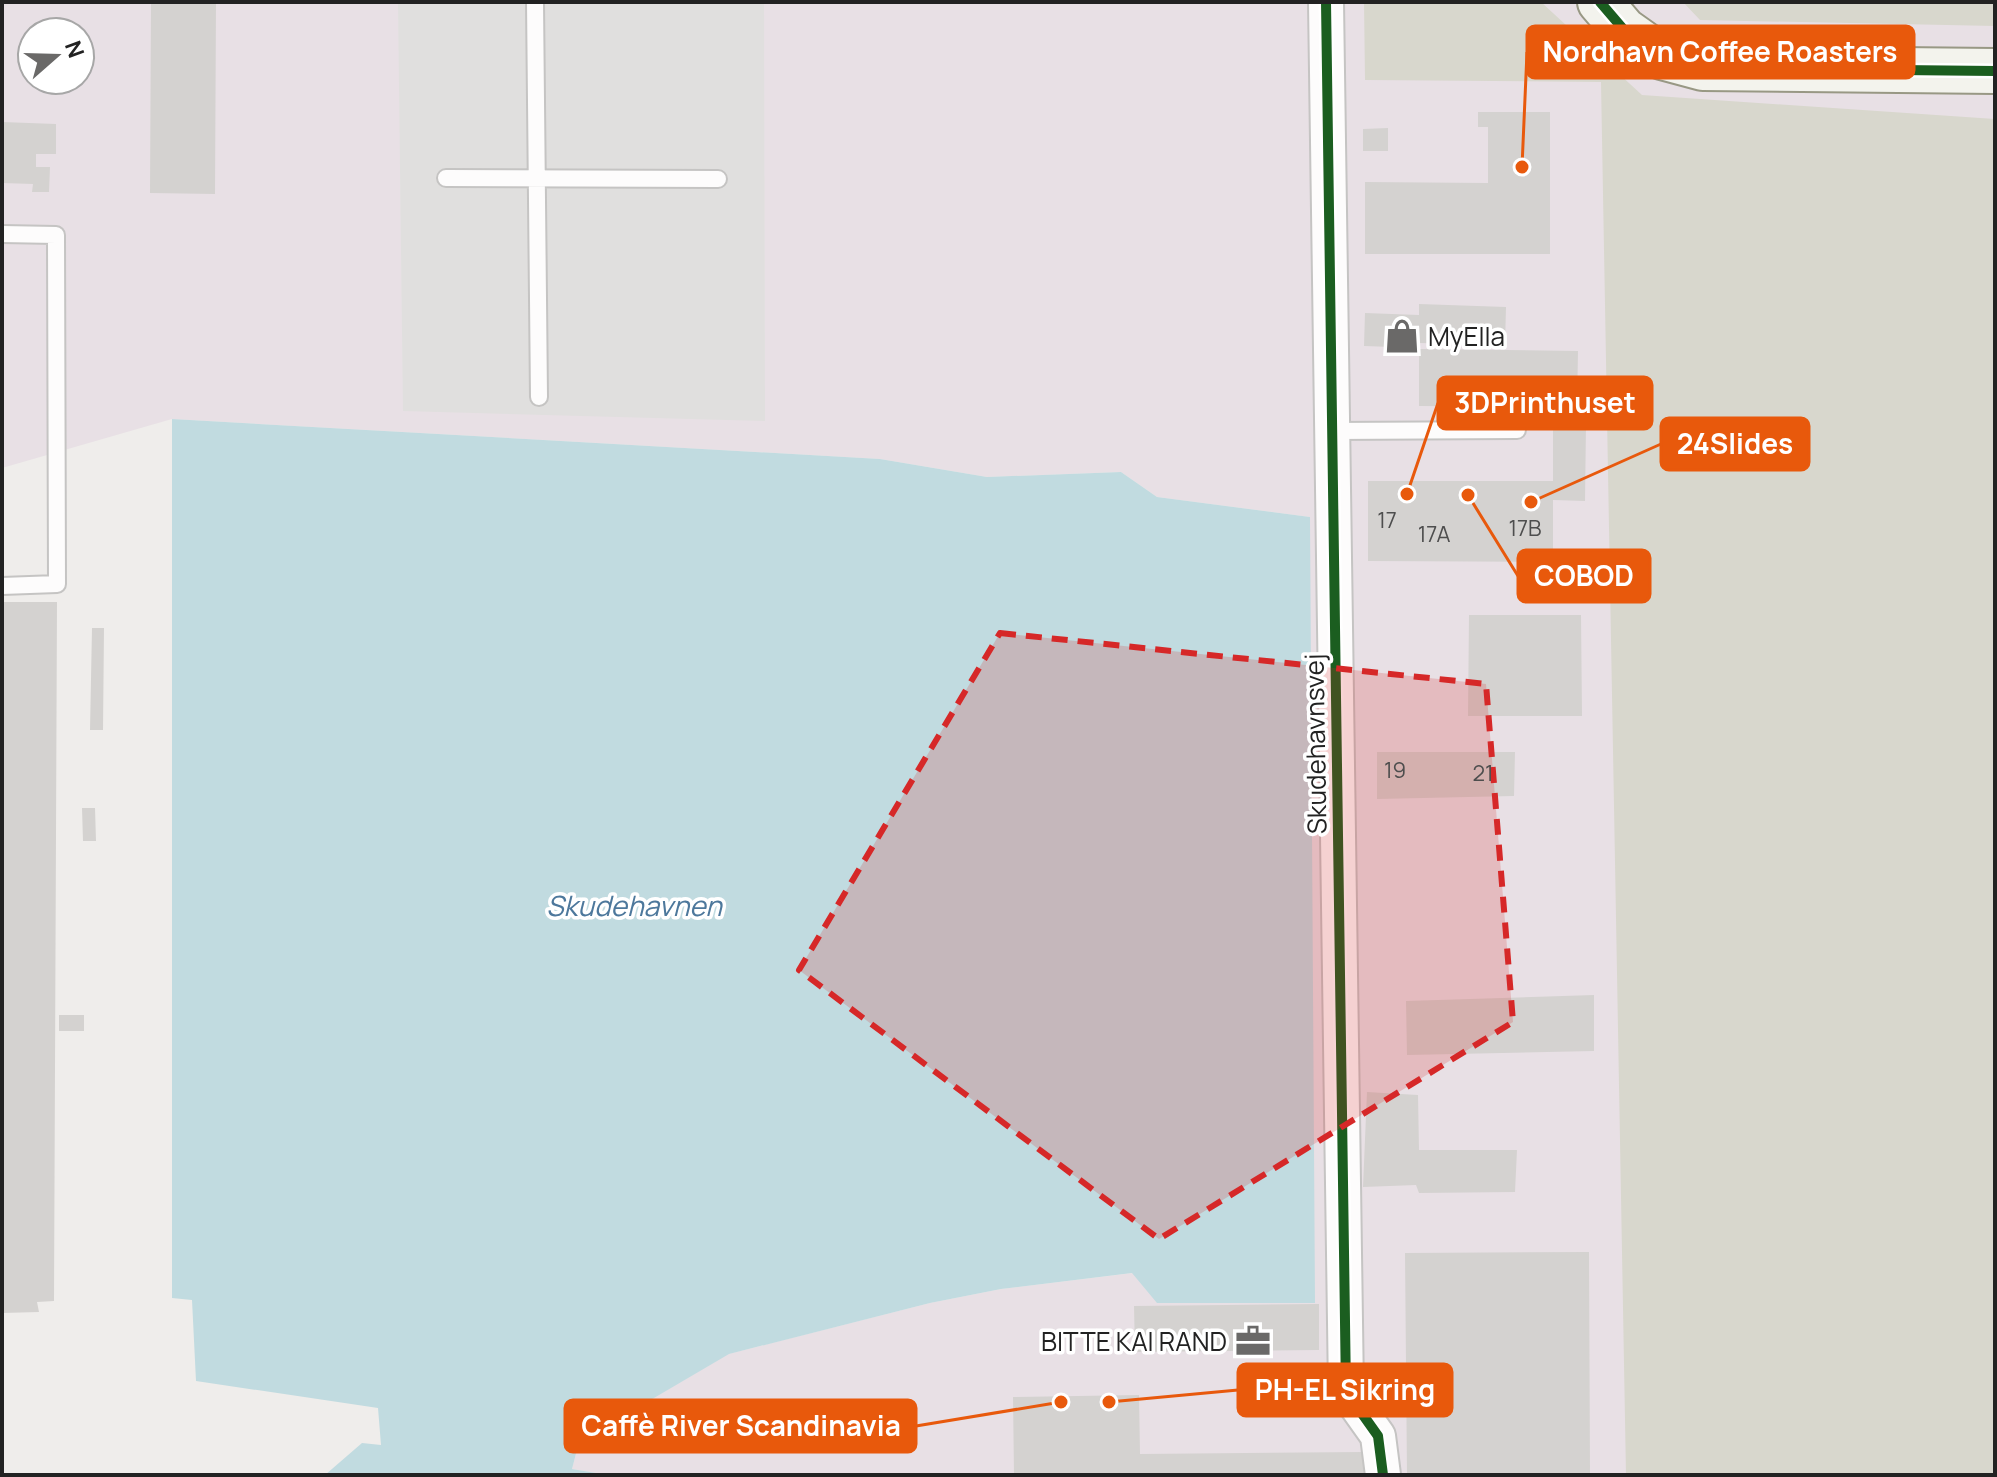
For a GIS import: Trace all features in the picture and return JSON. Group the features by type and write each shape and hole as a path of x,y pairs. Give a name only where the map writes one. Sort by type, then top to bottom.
{"street":[{"name":"Skudehavnsvej","path":"1326,2 1346,1391 1378,1436 1383,1475"},
{"path":"1600,2 1624,30 1662,57 1703,68 1995,71"}],"lane":[{"path":"535,2 539,397"},
{"path":"446,178 718,179"},
{"path":"2,234 56,235 57,584 2,586"},
{"path":"1332,431 1517,430"}],"highlighted area":[{"path":"1000,633 1486,684 1513,1022 1159,1239 799,970"}],"shaded area":[{"path":"2,2 1995,2 1995,1475 608,1475 572,1469 579,1442 728,1354 930,1303 1001,1289 1133,1273 1310,517 1157,497 1121,472 987,477 880,459 172,419 2,468"},
{"path":"398,2 764,2 765,421 403,411"},
{"path":"1364,2 1541,2 1642,95 1995,119 1995,1475 1626,1475 1601,82 1365,80"},
{"path":"1683,2 1995,2 1995,26 1700,20"}],"water":[{"name":"Skudehavnen","path":"172,419 880,459 987,477 1121,472 1157,497 1310,517 1315,1303 1157,1303 1132,1273 1001,1289 930,1303 729,1354 579,1442 572,1469 608,1475 325,1475 362,1443 381,1445 378,1408 196,1381 192,1300 172,1298"}],"building":[{"path":"151,2 216,2 215,194 150,193"},
{"path":"1478,112 1550,112 1550,254 1365,254 1365,182 1488,183 1488,127 1478,127"},
{"path":"2,122 56,124 56,154 36,154 36,167 50,167 49,192 32,192 33,184 2,183"},
{"path":"1388,128 1388,151 1363,151 1363,129"},
{"path":"1419,304 1506,307 1505,345 1419,343 1420,348 1364,346 1365,313 1419,315"},
{"path":"1419,349 1578,351 1577,407 1419,406"},
{"path":"1553,424 1586,424 1585,501 1553,500 1553,562 1368,561 1368,481 1553,481"},
{"path":"2,602 57,602 54,1301 37,1302 39,1312 2,1313"},
{"path":"1469,615 1581,615 1582,716 1468,716"},
{"path":"92,628 104,628 103,730 90,730"},
{"path":"1377,752 1515,752 1514,796 1377,799"},
{"path":"82,808 95,808 96,841 83,841"},
{"path":"1594,995 1594,1051 1407,1055 1406,1001"},
{"path":"59,1015 84,1015 84,1031 59,1031"},
{"path":"1367,1092 1418,1095 1419,1150 1517,1150 1515,1192 1419,1193 1416,1185 1363,1187"},
{"path":"1589,1252 1590,1475 1407,1475 1405,1253"},
{"path":"1319,1304 1319,1350 1135,1352 1134,1306"},
{"path":"1139,1395 1140,1454 1364,1452 1364,1475 1014,1475 1013,1397"}],"cycle path":[{"path":"1326,2 1346,1391 1378,1436 1383,1475"},
{"path":"1600,2 1624,30 1662,57 1703,68 1995,71"}],"place":[{"name":"Nordhavn Coffee Roasters","path":"1522,167"},
{"name":"MyElla","path":"1402,336"},
{"name":"3DPrinthuset","path":"1407,494"},
{"name":"COBOD","path":"1468,495"},
{"name":"24Slides","path":"1531,502"},
{"name":"BITTE KAI RAND","path":"1253,1341"},
{"name":"Caffè River Scandinavia","path":"1061,1402"},
{"name":"PH-EL Sikring","path":"1109,1402"}]}
